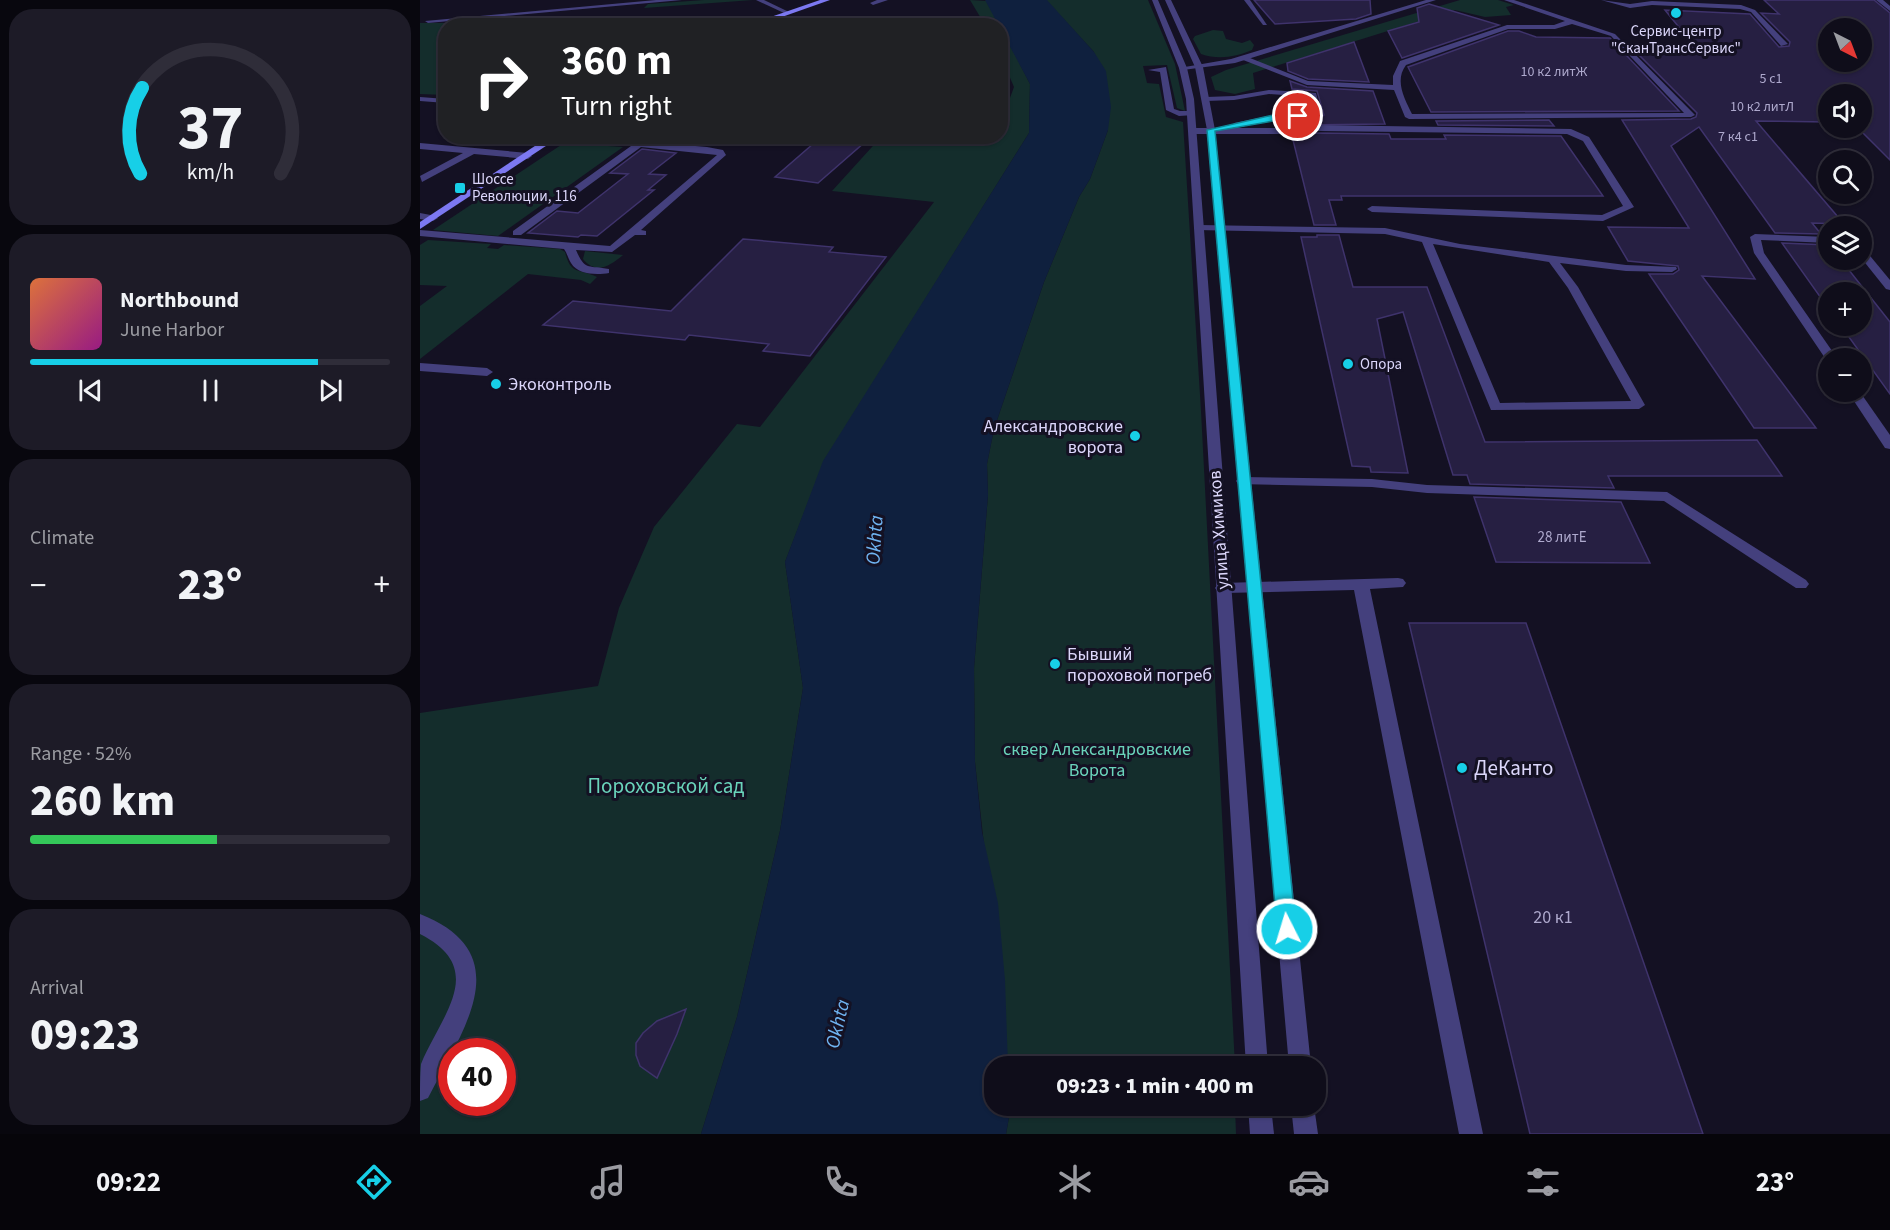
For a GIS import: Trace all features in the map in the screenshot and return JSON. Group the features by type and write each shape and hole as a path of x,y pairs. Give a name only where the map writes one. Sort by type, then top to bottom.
{"main road":[{"path":"770,18 827,0"},
{"path":"420,226 546,144"}],"street":[{"path":"464,18 680,0"},
{"path":"759,0 786,12"},
{"path":"873,3 885,0"},
{"name":"улица Химиков","path":"1155,0 1206,99 1211,130 1299,1056"},
{"name":"улица Химиков","path":"1168,0 1191,67 1192,131 1256,1056"},
{"path":"1247,0 1265,24"},
{"path":"1191,67 1242,58 1433,0"},
{"path":"1507,0 1573,21 1614,35 1691,115 1409,117 1396,88 1399,68 1409,60 1508,27 1555,27 1573,21"},
{"path":"1604,0 1630,6 1652,3 1741,7 1753,11 1784,44"},
{"path":"1879,0 1890,9"},
{"path":"428,21 438,20"},
{"path":"1242,58 1307,83 1396,88"},
{"path":"1152,70 1163,69 1170,110 1179,114 1191,113"},
{"path":"1206,99 1234,98 1269,92 1313,95 1318,116 1278,116 1211,130"},
{"path":"420,99 438,100"},
{"path":"1192,131 1289,131 1318,128 1568,131 1586,139 1629,207 1603,218 1372,209"},
{"path":"420,233 612,249 698,184 722,155 720,152 639,144 517,233"},
{"path":"420,146 528,156"},
{"path":"422,179 472,151"},
{"path":"420,216 432,218"},
{"path":"1200,228 1385,231 1460,247 1552,260 1626,268 1672,269"},
{"path":"633,232 645,233"},
{"path":"1818,240 1755,237 1759,253 1824,348"},
{"path":"1426,240 1496,407 1639,405 1573,287 1552,260"},
{"path":"567,246 574,252 576,262 582,268 605,272"},
{"path":"1872,265 1890,287"},
{"path":"420,367 487,372"},
{"path":"1861,402 1890,444"},
{"path":"1244,481 1372,483 1426,489 1667,497 1801,584"},
{"path":"1223,588 1398,583"},
{"path":"1360,584 1470,1134"},
{"path":"420,924 450,939 466,966 465,997 420,1090"},
{"path":"1261,1116 1262,1134"},
{"path":"1304,1116 1306,1134"}],"green space":[{"path":"704,0 753,0 644,8 648,4"},
{"path":"970,0 987,1 996,18 981,18"},
{"name":"сквер Александровские Ворота","path":"1046,0 1148,0 1175,64 1185,111 1177,108 1167,65 1143,66 1147,83 1159,84 1166,117 1183,122 1201,411 1234,1056 1007,1056 975,762 974,668 988,495 987,464 994,429 1044,282 1079,197 1090,179 1108,130 1094,52"},
{"path":"1460,0 1498,0 1514,5 1506,7 1511,15 1485,17 1455,10 1253,73 1255,89 1235,94 1215,90 1211,77 1226,70"},
{"path":"420,23 438,23 438,95 420,94"},
{"path":"1213,30 1223,31 1226,39 1242,43 1250,40 1254,45 1252,50 1227,57 1201,54 1193,39 1195,36"},
{"name":"Пороховской сад","path":"1008,41 1030,84 1029,133 824,461 785,562 803,688 780,831 737,1017 701,1134 420,1134 420,713 598,686 619,608 654,527 737,424 760,427 934,202 832,191 875,144 1008,144 1008,103 1014,87 1008,73"},
{"path":"562,144 623,147 498,236 433,230"},
{"path":"428,240 491,244 487,248 498,249 504,245 560,249 565,252 573,268 597,277 590,284 581,280 528,274 420,359 420,306 447,286 420,285 420,245"},
{"path":"585,251 623,255 613,263 598,268 583,259"},
{"path":"1009,1116 1235,1116 1236,1134 1006,1134"}],"water":[{"name":"Okhta","path":"985,0 1047,0 1094,52 1106,71 1111,107 1108,130 1090,179 1079,197 1044,282 994,429 987,464 988,495 974,668 975,762 982,832 998,903 1005,980 1008,1056 984,1056 984,1116 1009,1116 1006,1134 701,1134 737,1017 780,831 803,688 785,562 823,461 1029,133 1030,84 1008,43 1008,18 995,18"}],"building":[{"path":"1254,0 1370,0 1371,14 1356,19 1275,24"},
{"path":"1764,0 1874,0 1890,13 1890,160 1868,138 1872,138 1872,84 1818,84 1818,122 1756,121 1818,194 1818,204 1827,204 1837,216 1818,216 1818,223 1812,223 1818,234 1775,233 1699,127 1671,146 1755,279 1702,276 1816,428 1754,428 1649,274 1673,274 1679,270 1678,266 1628,261 1608,227 1689,228 1622,120 1691,119 1696,117 1697,113 1629,45 1695,47 1665,10 1750,14 1779,47 1789,46 1790,42 1761,13 1779,14"},
{"path":"1429,4 1499,25 1402,58 1388,31 1419,22 1417,8"},
{"path":"1508,31 1519,31 1536,37 1610,38 1679,111 1431,112 1408,67"},
{"path":"1354,42 1369,82 1308,79 1288,71 1287,63"},
{"path":"1290,81 1307,87 1373,91 1385,124 1300,125 1299,120 1318,120 1324,115 1317,91 1292,89"},
{"path":"1549,120 1554,126 1438,125 1436,121"},
{"path":"1318,133 1389,134 1391,139 1446,139 1444,135 1561,136 1603,196 1341,196 1342,200 1329,200 1336,225 1314,225 1292,136"},
{"path":"813,144 863,144 818,183 775,177"},
{"path":"642,149 676,153 649,174 666,175 648,190 654,190 597,236 581,235 578,237 528,233 557,211 578,213 628,174 610,173"},
{"path":"1317,235 1339,235 1353,287 1427,287 1485,442 1757,440 1782,476 1608,476 1614,488 1470,484 1467,475 1453,475 1403,312 1377,319 1408,473 1371,472 1370,467 1352,466 1301,237 1317,237"},
{"path":"743,239 833,247 829,252 886,257 810,356 763,351 769,344 689,335 685,340 543,325 573,301 671,311"},
{"path":"1782,243 1818,245 1818,270 1849,270 1858,282 1818,282 1818,294"},
{"path":"1872,299 1890,322 1890,394 1872,369 1872,348 1857,348 1848,336 1872,336"},
{"path":"1474,497 1621,502 1650,563 1496,562"},
{"path":"1409,623 1526,623 1703,1134 1530,1134"},
{"path":"686,1009 657,1078 640,1066 636,1055 636,1043 643,1033 657,1021"}],"place":[{"name":"Сервис-центр \"СканТрансСервис\"","path":"1676,13"},
{"name":"Шоссе Революции, 116","path":"460,188"},
{"name":"Опора","path":"1348,364"},
{"name":"Экоконтроль","path":"496,384"},
{"name":"Александровские ворота","path":"1135,436"},
{"name":"Бывший пороховой погреб","path":"1055,664"},
{"name":"ДеКанто","path":"1462,768"}],"route":[{"path":"1287,929 1211,130 1278,116 1298,116"}]}
